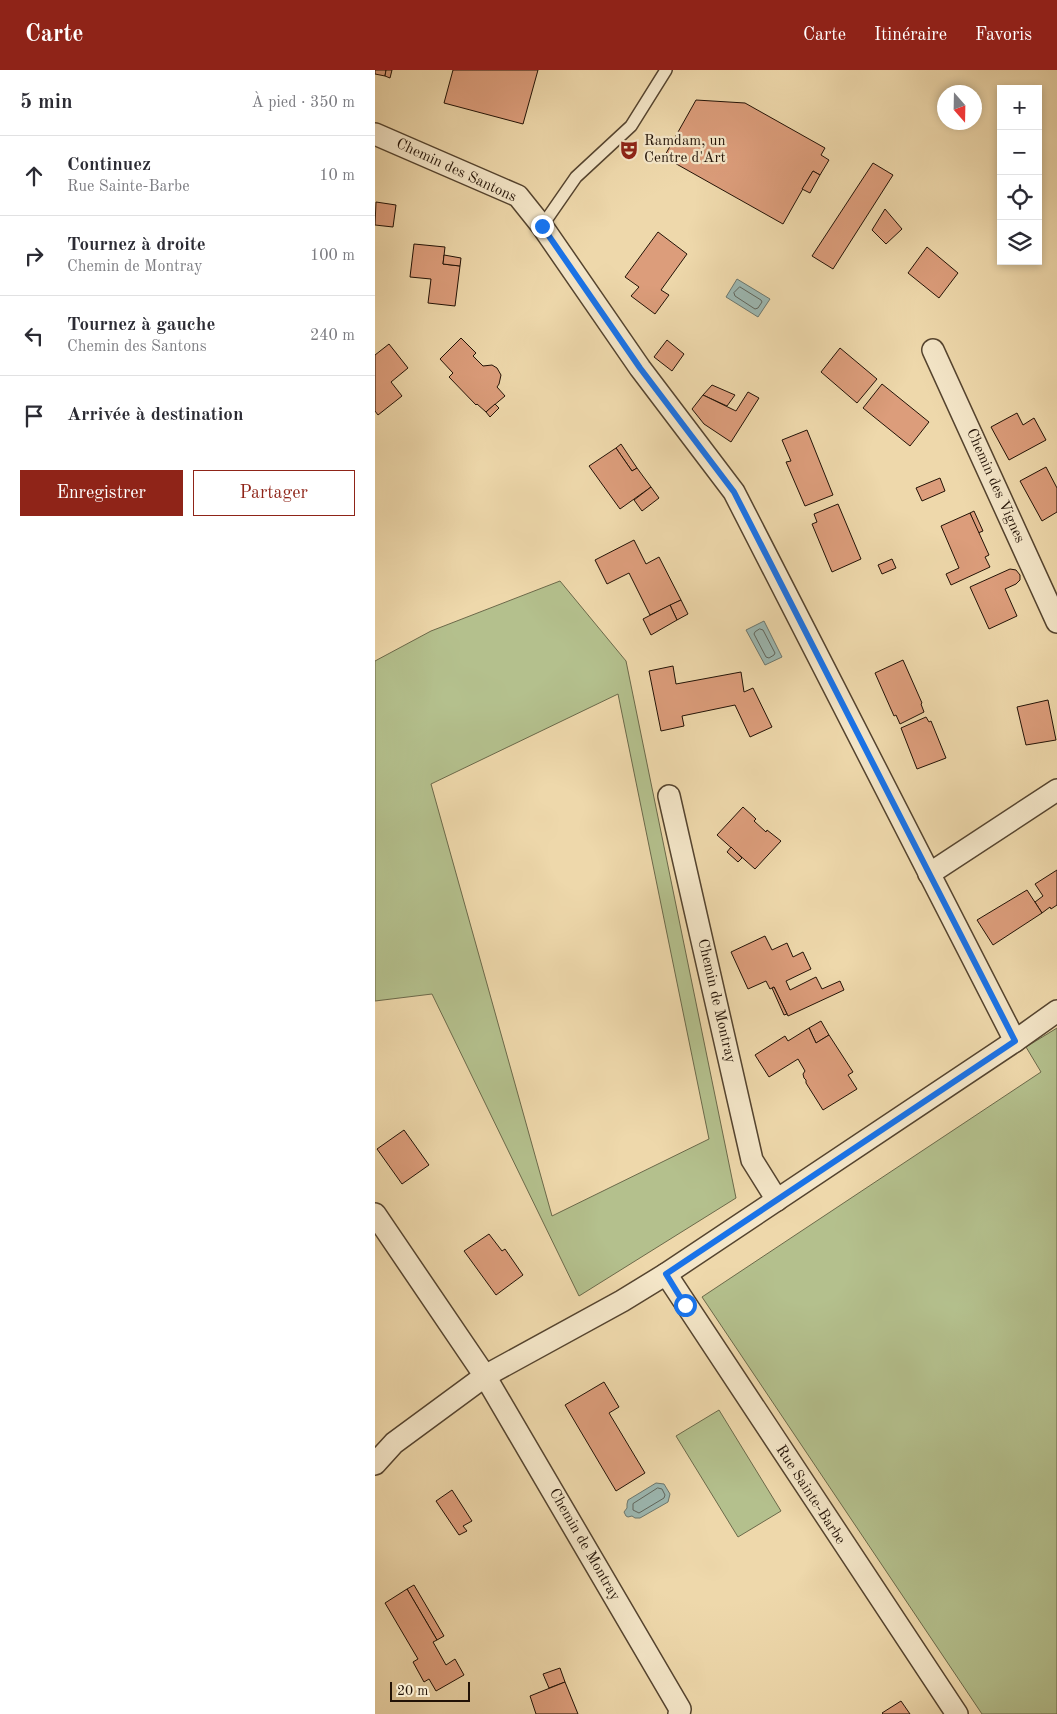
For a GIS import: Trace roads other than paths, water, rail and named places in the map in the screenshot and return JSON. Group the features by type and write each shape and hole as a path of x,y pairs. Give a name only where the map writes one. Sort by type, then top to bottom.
{"street":[{"name":"Chemin des Santons","path":"375,134 518,196 542,226 640,368 734,492 1015,1041"},
{"name":"Chemin des Vignes","path":"933,350 1057,622"},
{"path":"929,874 1057,790"},
{"name":"Chemin de Montray","path":"669,796 752,1160 777,1200"},
{"path":"375,1464 394,1443 485,1376 666,1274 1057,1011"},
{"name":"Chemin de Montray","path":"375,1214 485,1376 680,1709 679,1714"},
{"name":"Rue Sainte-Barbe","path":"666,1274 957,1714"}],"lane":[{"path":"542,226 576,177 631,126 666,70"}],"water":[{"path":"737,279 770,299 758,317 726,297"},
{"path":"764,621 782,657 765,665 746,630"},
{"path":"656,1483 664,1484 670,1494 668,1502 640,1518 626,1516 624,1512 627,1508 628,1500"}],"place":[{"name":"Ramdam, un Centre d'Art","path":"629,150"}]}
